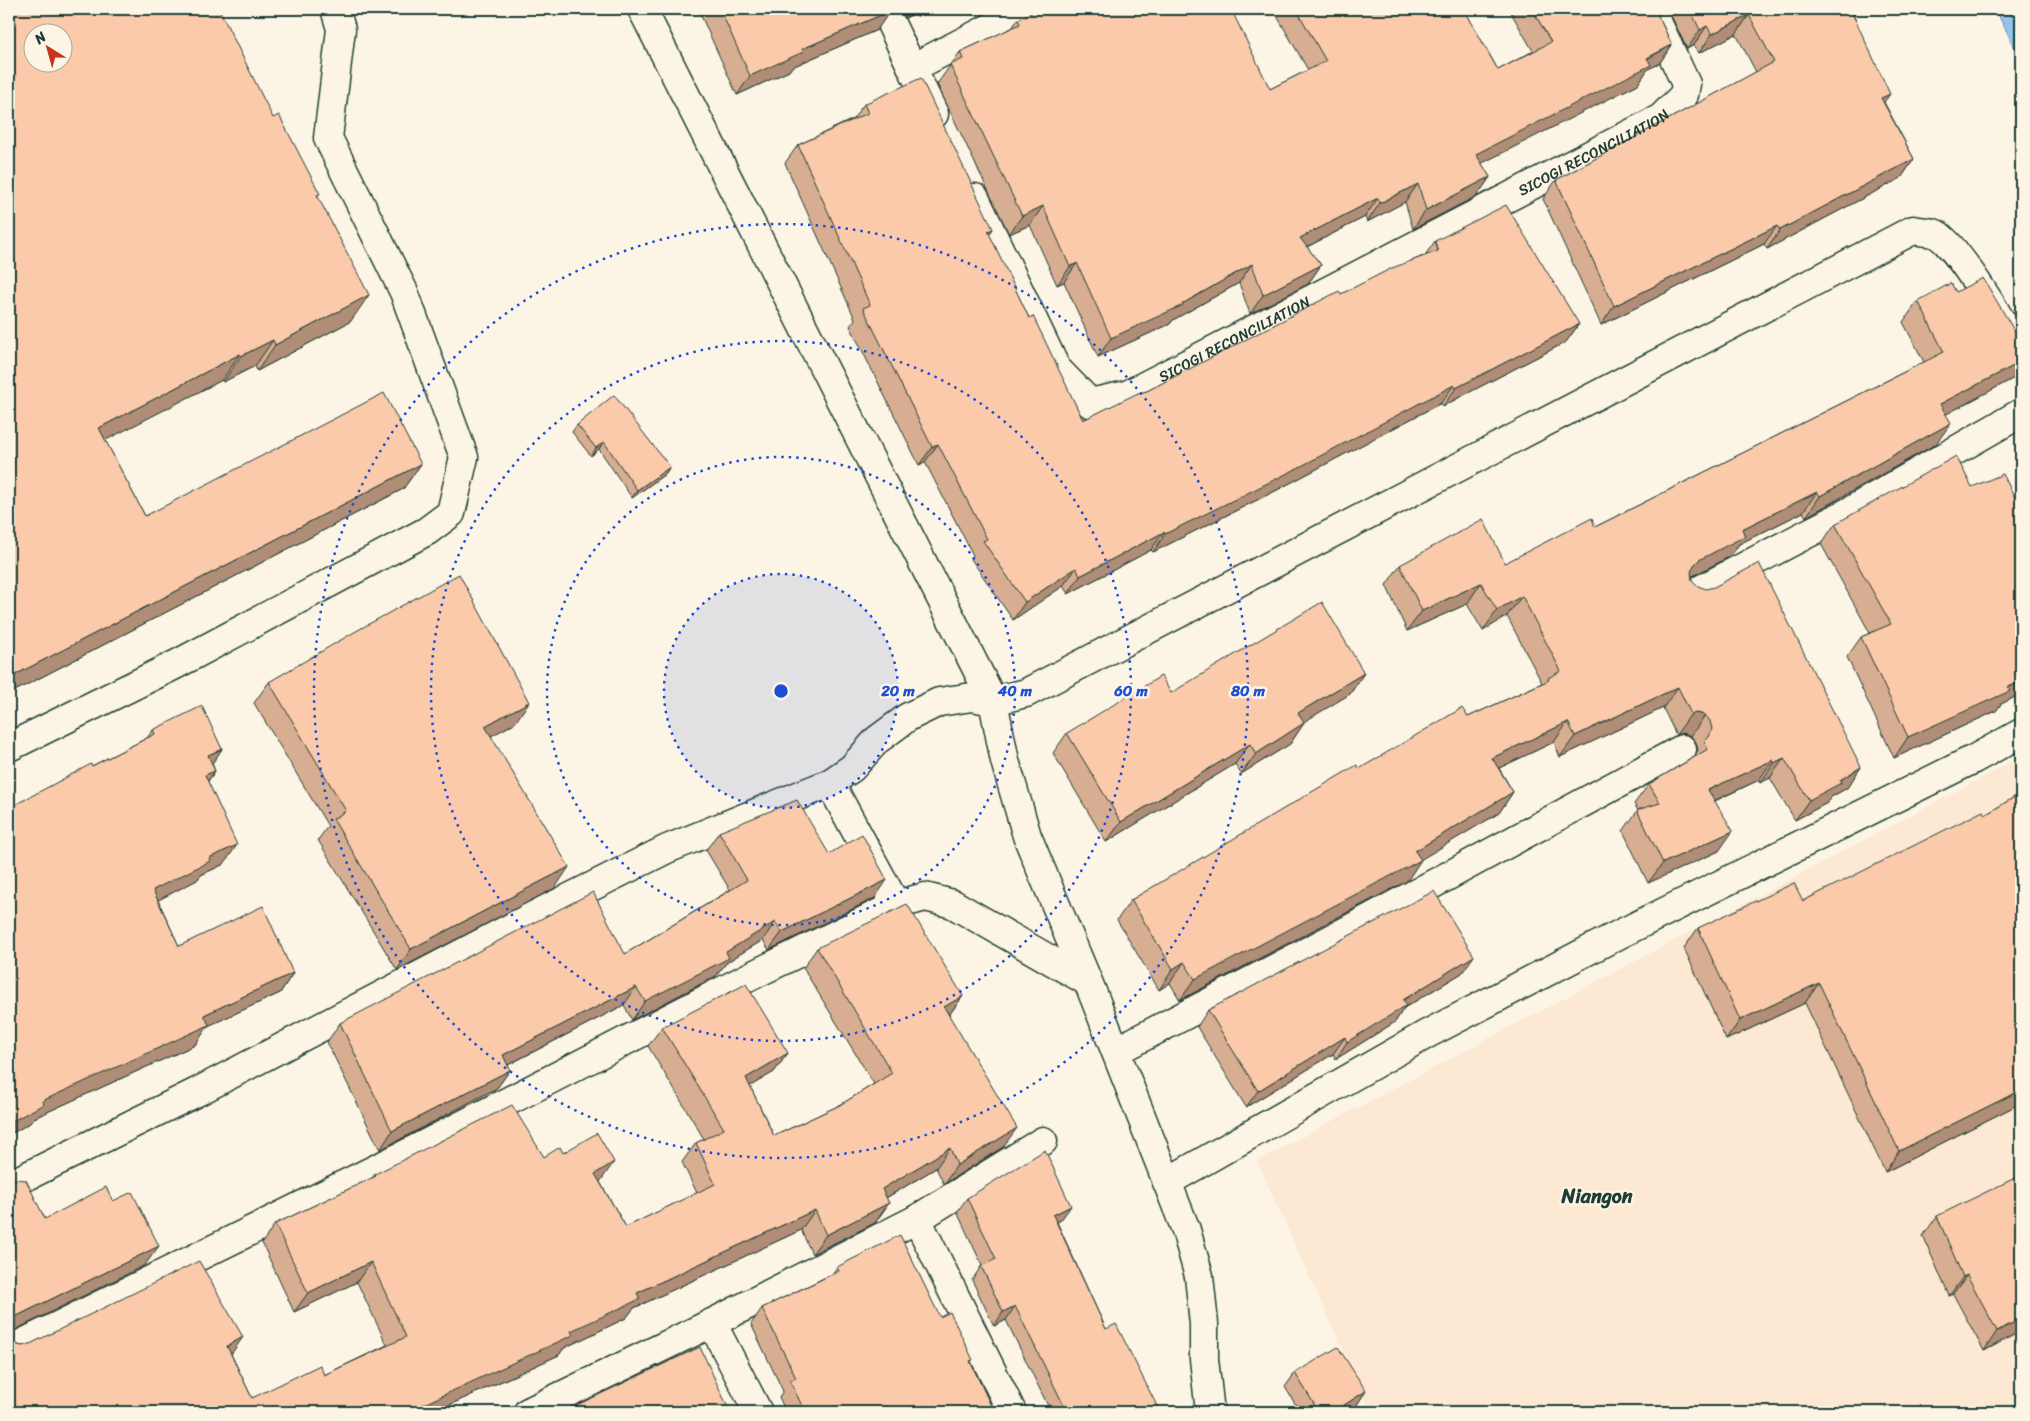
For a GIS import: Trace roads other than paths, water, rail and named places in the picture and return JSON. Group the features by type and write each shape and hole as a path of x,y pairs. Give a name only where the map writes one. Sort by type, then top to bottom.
{"street":[{"path":"642,9 993,701 1007,769 1027,836 1116,1051 1186,1230 1199,1276 1204,1324 1204,1358 1210,1412"},
{"path":"884,9 946,138"},
{"path":"912,68 1026,9"},
{"name":"SICOGI RECONCILIATION","path":"963,174 1056,368 1090,403 1127,395 1662,118 1684,95 1686,84 1651,9"},
{"path":"9,747 177,664 427,530 451,513 464,457 404,292 328,138 345,15"},
{"path":"9,1185 197,1092 537,914 667,849 830,783 852,768 877,740 908,716 939,702 972,697 993,701 1026,693 1913,230 1936,234 1950,248 2006,328 2021,356"},
{"path":"1692,594 1845,514 2021,413"},
{"path":"1167,1182 1427,1034 2021,733"},
{"path":"1116,1051 1339,935 1682,749"},
{"path":"830,783 896,905"},
{"path":"9,1350 376,1170 753,976 896,905 925,897 953,904 1087,982"},
{"path":"528,1412 712,1323 917,1218 1043,1140"},
{"path":"917,1218 1012,1412"},
{"path":"712,1323 758,1412"}],"water":[{"path":"1995,9 2021,9 2021,59"}],"district":[{"name":"Niangon","path":"1597,1196"}]}
